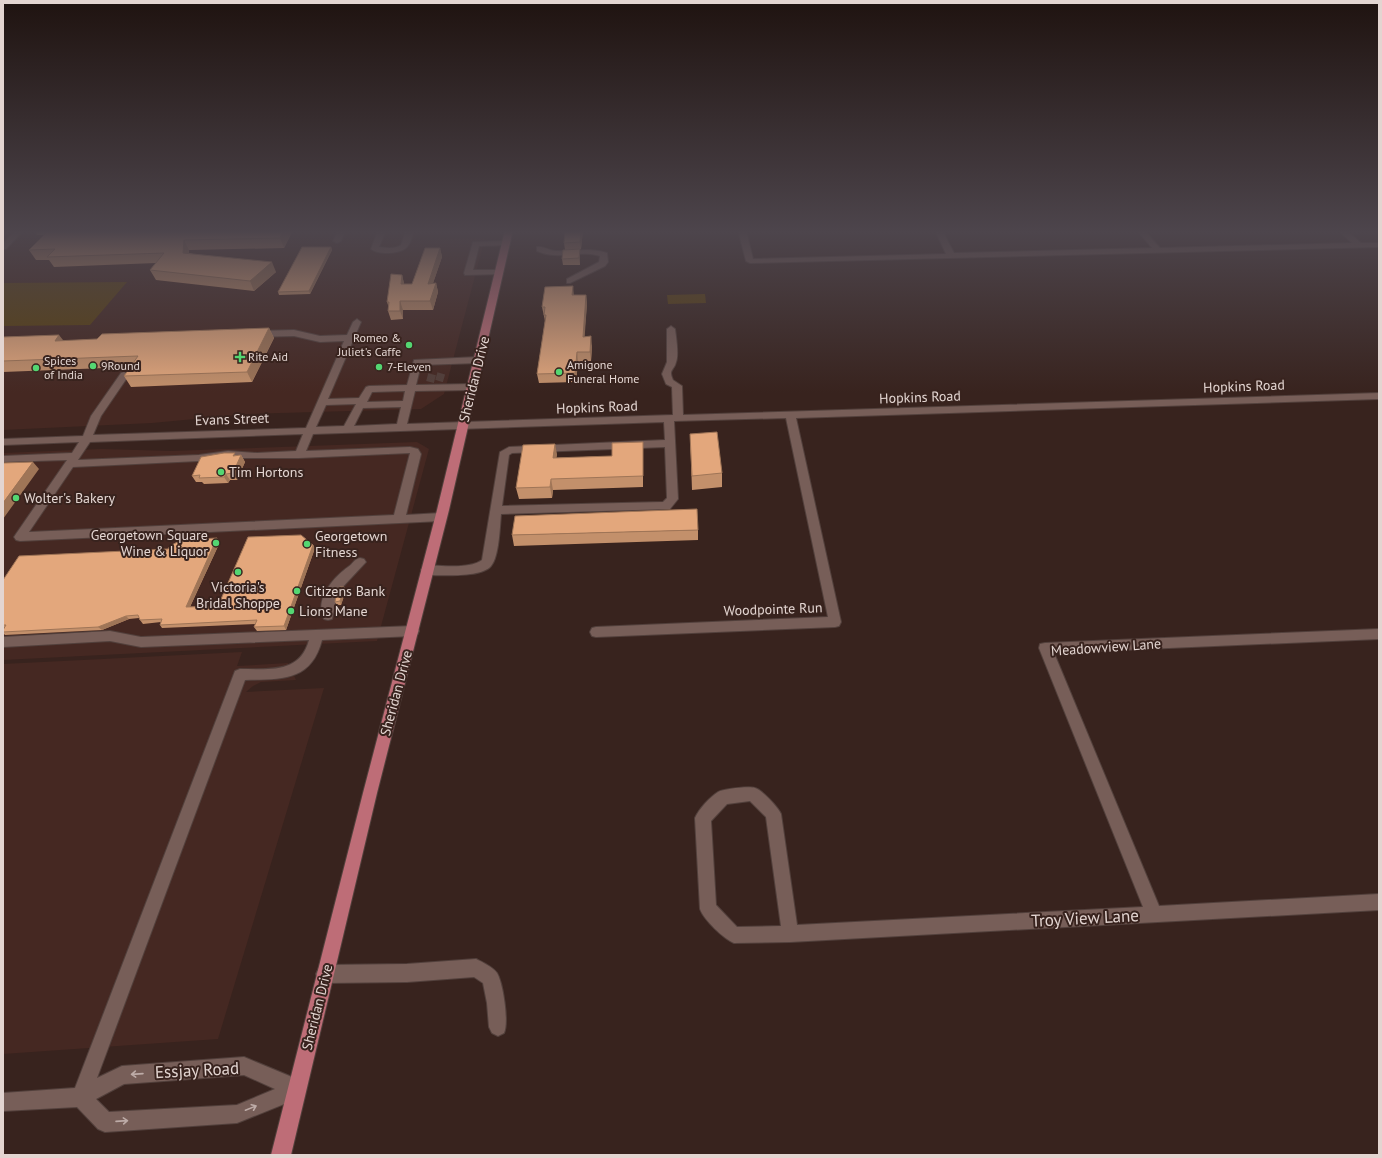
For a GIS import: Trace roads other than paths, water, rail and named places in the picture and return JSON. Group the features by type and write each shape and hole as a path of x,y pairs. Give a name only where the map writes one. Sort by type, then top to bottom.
{"main road":[{"name":"Sheridan Drive","path":"281,1155 370,793 441,517 471,387 497,284"}],"street":[{"path":"299,454 357,322"},
{"path":"496,510 666,506 673,499 670,443 678,386 669,382 665,375 666,368 672,362 671,329"},
{"path":"247,334 294,333 320,339 350,338"},
{"path":"401,427 409,389 417,362 478,360"},
{"path":"438,371 441,361"},
{"path":"124,375 96,416 87,439 20,537 441,517"},
{"path":"347,429 369,390 409,389 434,385 471,387"},
{"name":"Hopkins Road","path":"463,425 1379,396"},
{"path":"322,402 406,404"},
{"name":"Woodpointe Run","path":"596,632 835,622 790,415"},
{"name":"Evans Street","path":"3,442 463,425"},
{"path":"427,570 473,568 482,567 486,564 490,555 504,454 509,450 670,443"},
{"path":"3,459 72,460 199,458 234,454 257,456 410,450 414,451 416,454 399,519"},
{"path":"238,460 257,456"},
{"path":"199,458 215,461"},
{"path":"297,1089 237,1114 105,1122 81,1097 240,675 286,672 298,668 308,659 332,610 328,606 333,589 337,582 360,562"},
{"path":"340,590 349,572"},
{"path":"3,642 110,636 142,642 412,631"},
{"name":"Meadowview Lane","path":"1154,914 1045,648 1379,634"},
{"name":"Troy View Lane","path":"790,934 773,814 753,794 723,797 703,818 708,909 734,935 790,934 1379,902"},
{"path":"325,974 407,973 476,968 490,978 496,1003 498,1027"},
{"name":"Essjay Road","path":"3,1102 81,1097 122,1075 244,1066 297,1089"}],"tunnel":[{"path":"430,382 433,371"},
{"path":"439,381 442,371"}],"place":[{"name":"Romeo & Juliet's Caffe","path":"409,345"},
{"name":"Rite Aid","path":"240,357"},
{"name":"9Round","path":"93,366"},
{"name":"7-Eleven","path":"379,367"},
{"name":"Spices of India","path":"36,368"},
{"name":"Amigone Funeral Home","path":"559,372"},
{"name":"Tim Hortons","path":"221,472"},
{"name":"Wolter's Bakery","path":"16,498"},
{"name":"Georgetown Square Wine & Liquor","path":"216,543"},
{"name":"Georgetown Fitness","path":"307,544"},
{"name":"Victoria's Bridal Shoppe","path":"238,572"},
{"name":"Citizens Bank","path":"297,591"},
{"name":"Lions Mane","path":"291,611"}]}
